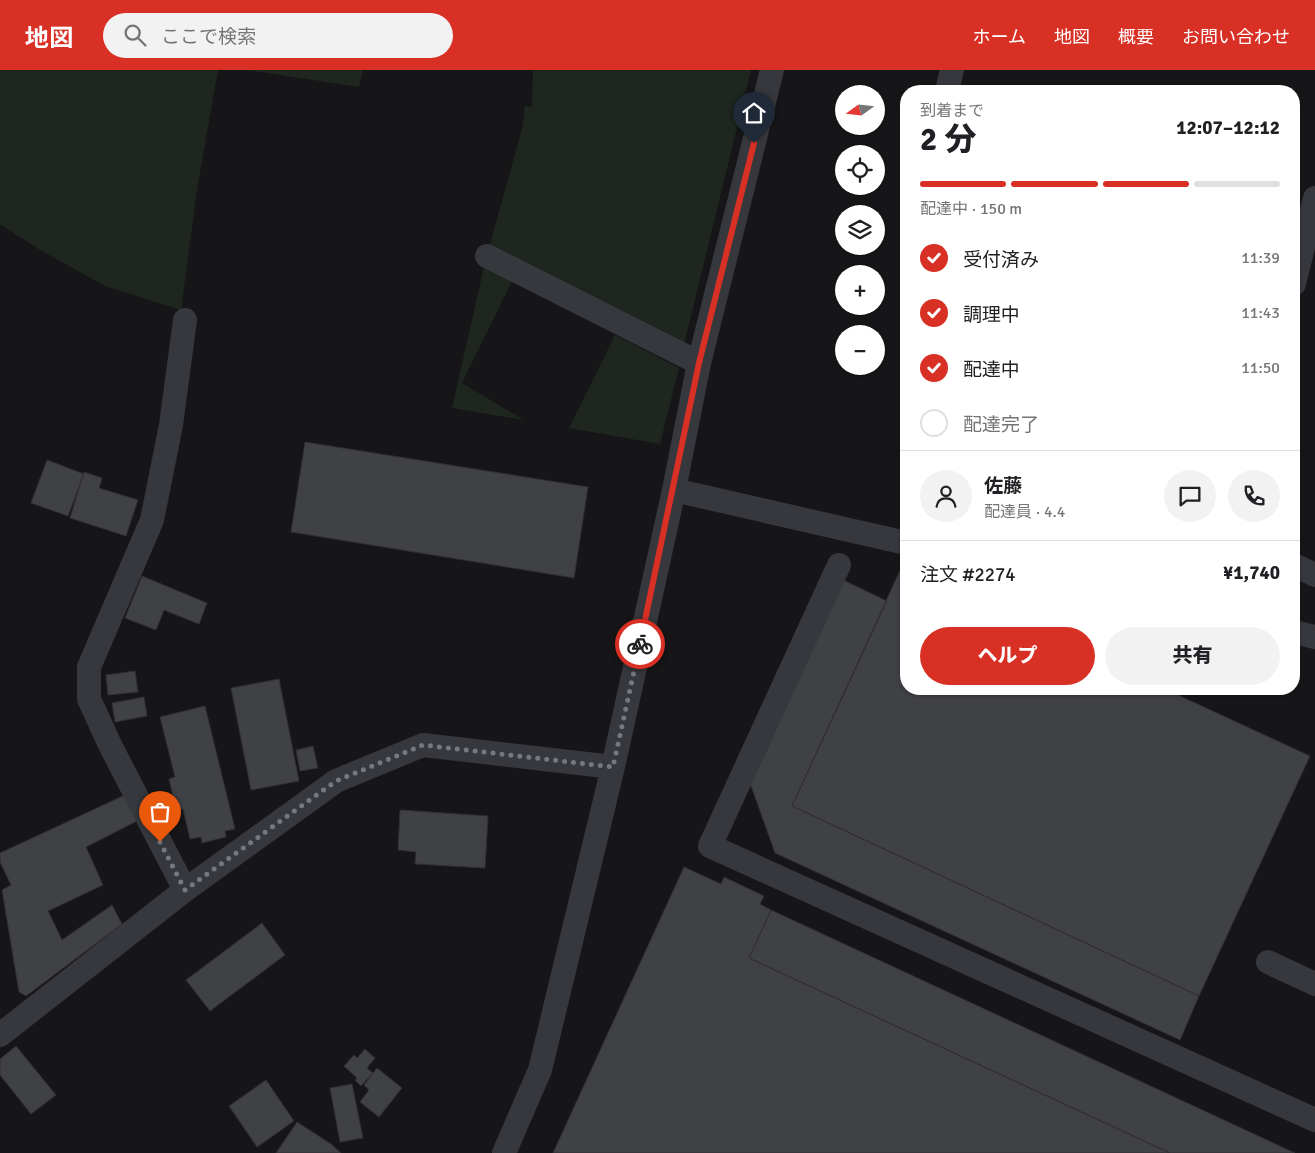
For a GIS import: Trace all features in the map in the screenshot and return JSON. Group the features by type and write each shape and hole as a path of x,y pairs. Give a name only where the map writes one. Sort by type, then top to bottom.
{"street":[{"path":"504,1153 540,1070 613,767 674,490 699,363 772,70"},
{"path":"948,85 952,70"},
{"path":"1300,259 1315,198"},
{"path":"487,256 699,363"},
{"path":"185,320 171,425 152,520 89,668 89,699 110,745 185,890"},
{"path":"674,490 900,542"},
{"path":"839,565 710,846 1315,1120"},
{"path":"1300,568 1315,575"},
{"path":"1300,633 1315,637"},
{"path":"0,1036 185,890 336,781 423,745 613,767"},
{"path":"1268,962 1315,984"}],"shaded area":[{"path":"0,70 218,70 197,190 181,310 105,286 40,250 0,224"},
{"path":"247,70 363,70 359,87"},
{"path":"533,70 751,70 684,345 490,244 522,129 525,106 532,107"},
{"path":"484,267 512,281 462,383 524,420 452,408"},
{"path":"615,335 679,368 660,444 569,428"}],"building":[{"path":"305,442 588,487 574,578 291,532"},
{"path":"47,460 84,474 68,516 31,503"},
{"path":"84,472 102,478 99,488 138,500 126,536 70,518"},
{"path":"900,570 900,695 1178,695 1310,756 1199,996 792,806"},
{"path":"142,576 207,603 199,624 164,610 156,630 125,618"},
{"path":"843,580 887,601 792,806 1199,996 1180,1040 775,853 750,783"},
{"path":"135,671 138,692 108,695 106,675"},
{"path":"279,679 299,781 251,790 231,688"},
{"path":"144,697 147,716 115,722 112,703"},
{"path":"205,706 235,829 225,831 226,837 202,843 201,837 190,839 183,809 176,810 169,779 175,777 160,717"},
{"path":"313,746 318,768 300,771 296,750"},
{"path":"125,795 137,821 86,847 103,885 48,911 62,940 112,905 122,924 26,996 19,992 2,890 11,885 0,862 0,853"},
{"path":"400,810 488,816 485,868 415,864 416,852 398,850"},
{"path":"684,867 721,884 724,877 764,896 760,904 771,910 749,958 1170,1153 553,1153"},
{"path":"771,910 1295,1153 1170,1153 749,958"},
{"path":"262,923 285,955 210,1011 186,980"},
{"path":"16,1046 56,1095 31,1114 0,1075 0,1059"},
{"path":"365,1049 375,1058 367,1068 373,1073 361,1086 355,1080 357,1078 344,1066 354,1055 357,1058"},
{"path":"377,1068 402,1088 379,1117 360,1102 369,1090 364,1085"},
{"path":"266,1080 294,1121 257,1147 229,1106"},
{"path":"352,1084 363,1138 340,1142 330,1088"},
{"path":"297,1122 331,1144 341,1153 276,1153"}],"way so far":[{"path":"160,842 185,890 336,781 423,745 613,767 640,644"}],"route":[{"path":"640,644 674,490 699,363 754,143"}]}
